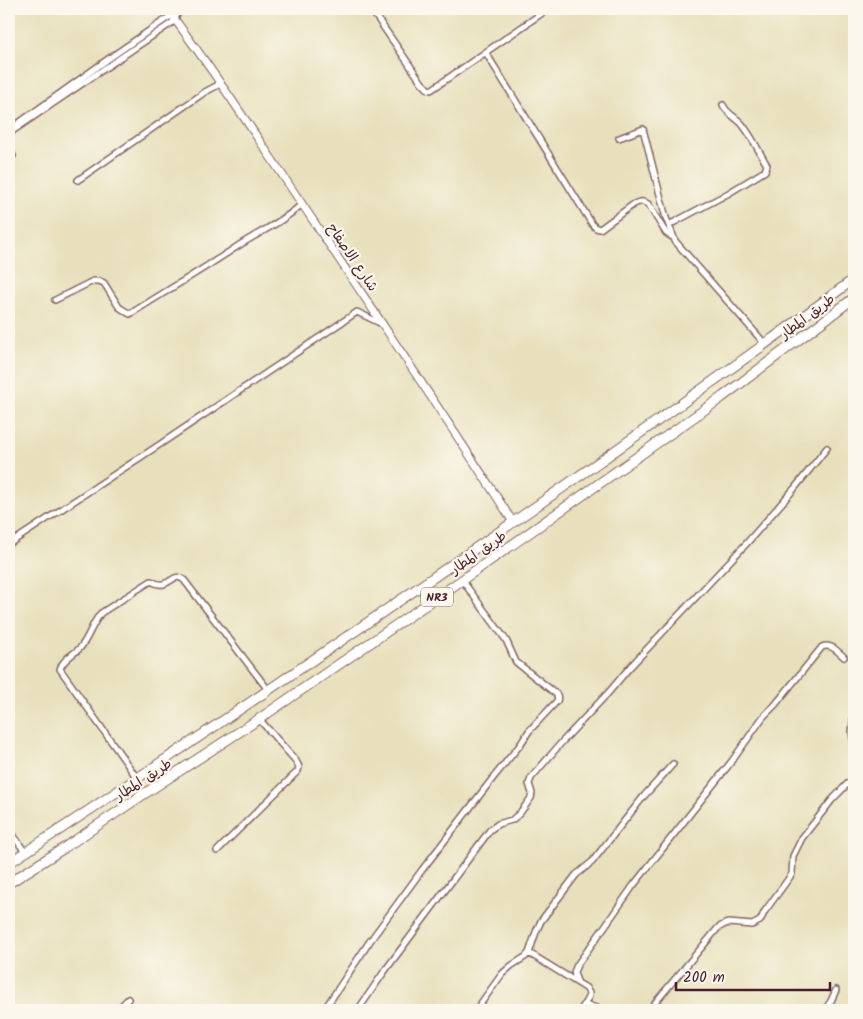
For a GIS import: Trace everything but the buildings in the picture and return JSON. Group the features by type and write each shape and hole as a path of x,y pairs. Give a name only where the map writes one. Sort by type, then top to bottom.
{"highway":[{"name":"طريق المطار","path":"9,863 269,691 766,344 854,279"},
{"name":"طريق المطار","path":"9,883 259,720 462,580 721,398 854,298"}],"street":[{"path":"9,130 110,57 172,15 177,15 180,9"},
{"path":"371,9 422,83 430,90 433,90 548,9"},
{"path":"9,135 172,15"},
{"name":"شارع الاصفاح","path":"172,15 424,385 512,522"},
{"path":"486,53 596,228 600,229 639,202 644,202 648,204 666,233 674,238"},
{"path":"78,180 164,120 220,84"},
{"path":"669,225 765,171 767,165 743,125 726,111 723,105"},
{"path":"619,138 644,129 669,225 675,241 766,344"},
{"path":"9,148 12,156 9,160"},
{"path":"55,300 93,281 98,281 104,283 119,307 130,314 291,214 302,204"},
{"path":"9,544 357,312 383,324"},
{"path":"358,1010 384,972 490,830 498,824 512,820 520,813 531,798 529,784 531,778 630,667 746,544 827,448"},
{"path":"137,778 60,669 61,664 80,648 101,613 151,581 165,585 176,577 180,577 269,691"},
{"path":"324,1010 377,931 422,870 529,731 558,699 555,693 516,662 506,640 462,580"},
{"path":"578,983 574,972 577,964 638,879 676,834 763,717 822,647 830,646 844,657"},
{"path":"854,714 852,732 854,743"},
{"path":"217,851 298,771 299,767 296,761 259,720"},
{"path":"476,1010 502,974 529,953 541,921 576,875 592,862 673,764"},
{"path":"649,1010 718,928 729,923 752,925 760,920 792,874 793,856 802,838 832,800 854,777"},
{"path":"9,829 25,852"},
{"path":"529,953 586,988 589,993 588,998 580,1010"},
{"path":"825,1010 836,990"},
{"path":"117,1010 128,999"},
{"path":"584,1004 603,1010"}]}
